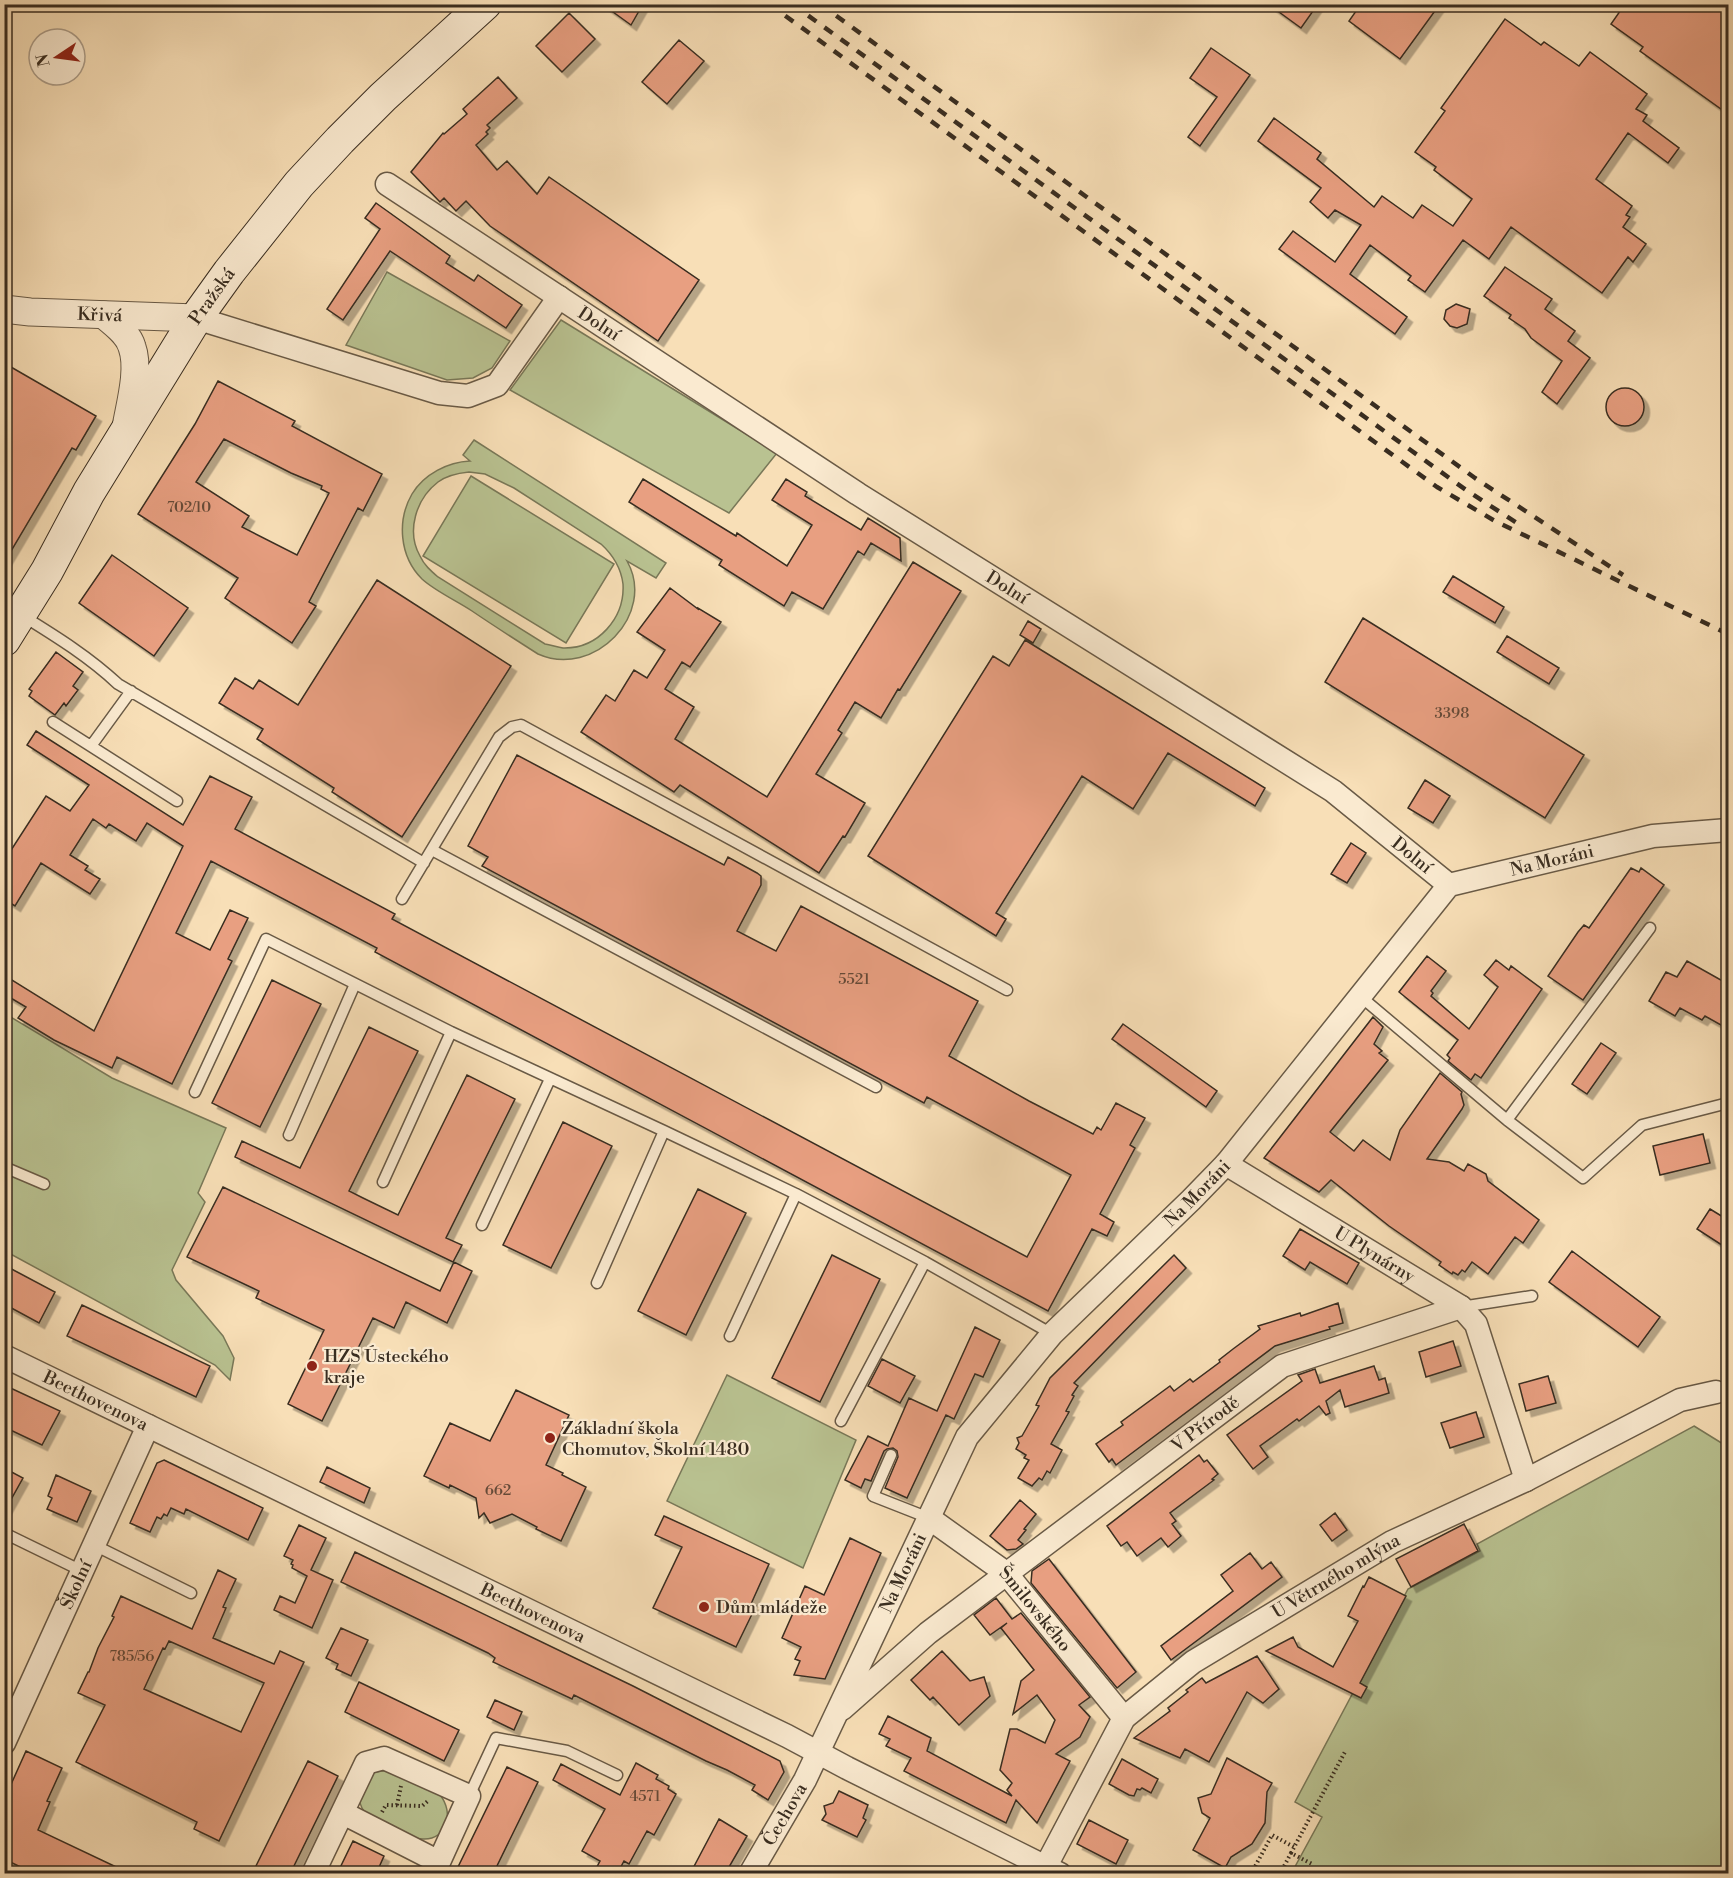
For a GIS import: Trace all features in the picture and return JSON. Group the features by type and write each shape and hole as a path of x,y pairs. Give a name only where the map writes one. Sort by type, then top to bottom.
{"main road":[{"name":"Pražská","path":"12,627 47,571 89,492 196,318 263,228 340,140 383,97 485,4"}],"street":[{"name":"Dolní","path":"387,184 858,494 1334,791 1449,885"},
{"name":"Dolní","path":"196,318 439,393 468,396 497,385 559,297"},
{"name":"Křivá","path":"4,309 196,318"},
{"path":"104,315 123,332 132,346 133,386 124,435"},
{"name":"Na Moráni","path":"818,1753 967,1437 1052,1334 1226,1164 1449,885 1653,836 1728,830"},
{"name":"U Plynárny","path":"1226,1164 1461,1307"},
{"path":"1461,1307 1476,1324 1526,1480"},
{"name":"V Přírodě","path":"834,1716 928,1634 1006,1573 1282,1366 1461,1307"},
{"name":"Beethovenova","path":"4,1356 776,1731 1053,1870"},
{"name":"U Větrného mlýna","path":"1053,1870 1124,1718 1193,1662 1392,1542 1526,1480 1680,1400 1716,1392"},
{"name":"Školní","path":"4,1743 148,1426"},
{"name":"Šmilovského","path":"929,1518 1006,1573 1124,1718"},
{"name":"Čechova","path":"750,1874 805,1780 818,1753"},
{"path":"313,1874 366,1763 384,1758 459,1791 442,1866 343,1813"}],"lane":[{"path":"12,627 63,640 130,692 424,863"},
{"path":"91,746 130,692"},
{"path":"53,722 177,801"},
{"path":"402,899 499,737 512,727 521,725 1007,990"},
{"path":"432,850 876,1087"},
{"path":"1507,1120 1650,927"},
{"path":"195,1092 266,939 451,1032 796,1194 925,1262 1052,1334"},
{"path":"289,1135 355,984"},
{"path":"1360,996 1507,1120 1583,1178 1642,1125 1728,1103"},
{"path":"383,1182 451,1032"},
{"path":"482,1225 550,1078"},
{"path":"597,1283 664,1131"},
{"path":"4,1167 44,1184"},
{"path":"730,1336 796,1194"},
{"path":"841,1421 925,1262"},
{"path":"1461,1307 1532,1296"},
{"path":"891,1455 873,1496 929,1518"},
{"path":"4,1533 82,1571"},
{"path":"94,1545 191,1593"},
{"path":"459,1791 496,1738 567,1751 617,1775"}],"path":[{"path":"1280,1874 1346,1750"},
{"path":"372,1828 386,1805 422,1806 459,1791"},
{"path":"1251,1874 1272,1835 1294,1847"},
{"path":"1291,1854 1312,1864"}],"green space":[{"path":"387,272 510,341 492,368 473,378 447,380 346,345"},
{"path":"561,320 777,453 729,513 510,390"},
{"path":"474,440 666,563 656,578 627,561 634,581 634,601 627,620 615,637 599,650 580,657 559,659 538,654 433,588 414,570 403,538 407,504 417,487 437,470 470,461 463,455","holes":["469,472 485,474 514,488 601,544 612,557 622,578 622,597 614,619 598,637 576,647 563,648 545,644 438,577 424,562 414,536 416,516 424,497 438,482 449,476"]},
{"path":"471,476 614,564 566,643 423,556"},
{"path":"4,1013 112,1078 226,1128 198,1193 205,1202 172,1270 176,1280 223,1336 234,1358 230,1380 215,1365 5,1251"},
{"path":"727,1375 856,1440 803,1568 667,1501"},
{"path":"1694,1426 1728,1447 1728,1873 1291,1874 1322,1817 1295,1802 1408,1589 1480,1551 1477,1544"},
{"path":"390,1770 440,1795 447,1809 447,1817 443,1830 438,1835 423,1839 408,1836 380,1824 362,1808 359,1798 362,1781 375,1772"}],"building":[{"path":"602,4 643,4 631,25"},
{"path":"1268,4 1318,4 1301,28"},
{"path":"1361,4 1440,4 1400,59 1349,21"},
{"path":"1625,4 1728,4 1728,114 1640,51 1643,47 1611,24"},
{"path":"569,13 595,39 562,72 536,46"},
{"path":"1505,19 1541,45 1544,42 1579,66 1590,52 1647,94 1636,109 1647,115 1643,121 1679,148 1668,163 1628,133 1596,179 1632,206 1626,215 1630,217 1623,227 1646,244 1633,262 1628,257 1602,293 1511,227 1489,259 1463,240 1425,292 1408,280 1411,276 1370,245 1350,274 1407,317 1395,334 1279,249 1293,231 1335,262 1361,225 1335,210 1328,218 1310,202 1321,188 1258,141 1274,118 1321,153 1317,159 1374,207 1382,196 1413,218 1422,205 1453,226 1472,199 1434,170 1436,167 1415,152 1445,111 1441,108"},
{"path":"679,40 704,61 667,104 642,82"},
{"path":"1211,48 1250,75 1200,146 1188,137 1217,97 1190,78"},
{"path":"498,77 517,98 487,125 490,128 486,132 488,134 476,145 497,170 507,161 537,194 549,177 699,280 658,341 490,226 466,201 456,211 444,198 440,202 411,172 443,133 467,114 463,109"},
{"path":"376,203 450,256 446,263 474,281 478,275 522,305 506,328 390,251 343,320 327,309 380,229 365,218"},
{"path":"1505,267 1552,299 1545,309 1575,331 1568,341 1590,358 1557,404 1542,392 1562,361 1531,338 1525,329 1509,318 1511,315 1484,296"},
{"path":"1456,304 1470,309 1467,324 1457,328 1450,326 1444,319 1446,310"},
{"path":"4,363 96,416 76,450 72,448 4,563"},
{"path":"218,381 295,421 292,426 382,474 363,511 358,508 309,602 316,606 292,643 225,598 238,578 138,514 195,424","holes":["224,439 322,486 321,489 329,493 297,555 242,527 249,516 196,482"]},
{"path":"1625,388 1632,389 1638,394 1643,400 1643,414 1638,420 1632,425 1625,426 1618,425 1612,420 1607,414 1606,407 1607,400 1612,394 1618,389"},
{"path":"643,479 736,536 737,533 787,566 812,525 772,500 786,479 807,492 805,496 861,530 868,518 900,538 901,561 871,543 864,555 858,551 823,609 792,592 784,606 719,565 722,560 629,502"},
{"path":"112,555 188,608 154,656 79,603"},
{"path":"913,562 961,591 881,718 855,702 838,730 842,733 816,774 865,803 845,837 843,836 819,873 680,785 674,792 581,732 606,695 615,701 634,670 647,678 665,650 637,632 670,588 698,609 721,622 690,667 682,662 665,689 694,707 675,739 767,797"},
{"path":"1453,576 1504,607 1495,623 1443,592"},
{"path":"377,580 511,666 402,837 332,792 334,788 257,739 263,729 219,703 235,678 253,689 259,680 298,705"},
{"path":"1363,618 1584,755 1545,818 1325,682"},
{"path":"1028,621 1041,629 1033,643 1020,635"},
{"path":"1507,636 1559,668 1549,684 1497,652"},
{"path":"1025,640 1265,788 1255,806 1168,753 1133,809 1082,776 996,913 1006,919 996,936 868,856 993,656 1009,666"},
{"path":"56,652 83,672 73,686 78,690 66,706 64,703 55,715 29,696 32,691 29,689"},
{"path":"36,731 183,825 210,776 252,797 235,829 395,914 392,919 1027,1257 1071,1175 927,1097 924,1103 482,866 488,857 468,846 517,755 724,865 728,857 761,876 761,885 737,931 776,951 801,906 978,1001 949,1056 1093,1134 1097,1127 1101,1130 1116,1103 1145,1118 1130,1145 1135,1148 1100,1214 1114,1222 1107,1236 1092,1229 1048,1311 375,952 377,948 211,861 176,933 210,950 230,910 248,918 228,959 232,961 172,1084 117,1057 112,1068 54,1040 18,1018 26,1007 4,994 4,975 94,1031 183,846 147,823 136,841 109,824 106,828 93,819 70,855 88,866 85,870 100,879 90,894 41,863 15,906 4,899 4,861 46,796 70,811 89,785 27,745"},
{"path":"1425,780 1450,796 1433,823 1408,808"},
{"path":"1351,843 1366,853 1347,883 1331,874"},
{"path":"1631,868 1639,872 1641,868 1664,885 1583,1000 1548,976 1578,932 1584,925 1589,928"},
{"path":"1427,956 1446,971 1431,991 1433,993 1431,996 1469,1029 1498,987 1484,975 1496,960 1509,970 1511,966 1542,989 1481,1078 1475,1074 1471,1080 1448,1061 1450,1058 1447,1055 1458,1040 1399,992"},
{"path":"1687,961 1728,984 1728,1029 1705,1016 1702,1020 1680,1008 1675,1016 1649,1001 1666,972 1677,977"},
{"path":"272,980 321,1004 260,1127 212,1103"},
{"path":"1373,1017 1383,1027 1374,1044 1382,1051 1379,1053 1388,1060 1330,1132 1354,1151 1363,1140 1390,1160 1400,1130 1440,1073 1462,1092 1464,1105 1462,1109 1427,1159 1449,1162 1464,1171 1468,1164 1486,1174 1488,1181 1539,1220 1523,1243 1515,1237 1488,1274 1472,1262 1465,1272 1462,1270 1458,1275 1453,1272 1452,1274 1439,1265 1441,1262 1389,1226 1331,1180 1319,1192 1264,1158"},
{"path":"1123,1024 1217,1091 1206,1107 1112,1039"},
{"path":"369,1027 418,1051 349,1191 363,1198 398,1215 467,1075 515,1099 446,1238 462,1245 453,1262 235,1157 242,1141 300,1168"},
{"path":"1601,1043 1616,1053 1587,1094 1572,1084"},
{"path":"563,1122 612,1146 551,1268 503,1245"},
{"path":"1703,1134 1710,1163 1660,1175 1653,1146"},
{"path":"223,1187 440,1291 454,1262 472,1271 447,1323 406,1302 394,1328 373,1318 322,1421 288,1404 324,1330 256,1298 259,1291 187,1257"},
{"path":"698,1189 746,1213 686,1335 638,1311"},
{"path":"1710,1209 1728,1220 1728,1249 1697,1229"},
{"path":"1300,1229 1359,1263 1347,1284 1310,1262 1305,1270 1283,1256"},
{"path":"1572,1251 1660,1317 1638,1347 1549,1282"},
{"path":"832,1255 880,1279 820,1402 772,1378"},
{"path":"1174,1255 1186,1268 1074,1383 1078,1386 1066,1411 1069,1412 1051,1444 1062,1450 1050,1473 1047,1471 1042,1480 1039,1478 1032,1486 1018,1478 1029,1460 1024,1458 1026,1455 1016,1449 1019,1443 1017,1438 1022,1436 1039,1406 1036,1405 1050,1378"},
{"path":"4,1265 55,1292 39,1323 4,1304"},
{"path":"1338,1303 1343,1323 1275,1346 1116,1465 1112,1459 1109,1462 1096,1444 1123,1425 1121,1422 1170,1386 1174,1391 1190,1379 1193,1382 1260,1329 1258,1326 1300,1313 1301,1316"},
{"path":"82,1305 210,1366 196,1397 67,1336"},
{"path":"975,1327 1000,1340 983,1377 975,1374 954,1419 946,1415 907,1498 885,1488 898,1457 897,1451 893,1448 884,1451 871,1481 865,1479 861,1488 845,1480 868,1436 888,1446 909,1398 937,1411"},
{"path":"1453,1341 1461,1366 1426,1377 1419,1352"},
{"path":"882,1359 915,1376 900,1403 868,1386"},
{"path":"1374,1366 1379,1380 1385,1378 1389,1393 1345,1407 1340,1390 1326,1401 1330,1413 1326,1415 1319,1406 1260,1446 1268,1457 1253,1469 1227,1435 1302,1381 1298,1375 1315,1369 1320,1383"},
{"path":"1548,1376 1556,1403 1526,1411 1519,1384"},
{"path":"4,1385 60,1411 42,1445 4,1427"},
{"path":"516,1390 569,1415 546,1465 586,1487 561,1541 512,1514 490,1523 484,1513 479,1518 476,1498 450,1485 449,1488 424,1476 450,1423 490,1441"},
{"path":"1476,1412 1484,1437 1450,1448 1441,1423"},
{"path":"1199,1455 1204,1462 1207,1460 1218,1474 1212,1479 1214,1480 1170,1513 1176,1521 1172,1524 1181,1536 1168,1547 1161,1538 1137,1556 1127,1542 1121,1546 1107,1526"},
{"path":"164,1460 263,1508 248,1540 186,1509 184,1514 171,1508 167,1516 164,1514 161,1519 157,1517 150,1532 130,1523 157,1463"},
{"path":"327,1467 370,1488 364,1503 320,1482"},
{"path":"4,1468 23,1478 4,1512"},
{"path":"56,1475 91,1491 77,1522 47,1509 52,1498 48,1496"},
{"path":"1020,1500 1036,1514 1018,1540 1023,1544 1016,1549 1007,1550 990,1536"},
{"path":"1335,1513 1347,1530 1332,1541 1320,1525"},
{"path":"664,1516 769,1564 751,1604 756,1606 736,1647 653,1608 682,1547 655,1535"},
{"path":"1464,1524 1478,1551 1411,1587 1396,1559"},
{"path":"299,1525 326,1538 311,1570 333,1580 312,1628 274,1610 280,1596 295,1603 307,1576 292,1568 293,1560 284,1556"},
{"path":"850,1538 881,1553 825,1679 794,1675 800,1661 795,1659 801,1647 782,1638 805,1586 824,1595"},
{"path":"355,1552 633,1686 780,1761 784,1772 768,1800 752,1790 755,1785 727,1770 574,1695 572,1699 493,1662 495,1658 488,1653 341,1582"},
{"path":"1250,1553 1262,1569 1271,1562 1282,1577 1171,1660 1161,1646 1233,1591 1221,1575"},
{"path":"1049,1559 1136,1672 1117,1688 1031,1583 1032,1571"},
{"path":"218,1570 236,1579 223,1607 226,1608 213,1638 274,1664 280,1651 304,1662 219,1841 194,1829 197,1822 76,1762 105,1705 78,1693 114,1617 112,1616 121,1596 192,1629","holes":["169,1641 264,1683 241,1732 144,1689 163,1648 165,1649"]},
{"path":"1369,1577 1406,1596 1360,1683 1367,1687 1361,1698 1266,1651 1293,1637 1298,1647 1333,1667 1358,1621 1348,1616"},
{"path":"996,1598 1012,1619 1021,1613 1090,1697 1079,1705 1090,1717 1080,1737 1056,1754 1070,1761 1037,1823 1016,1800 1006,1823 904,1771 911,1758 886,1746 890,1739 879,1734 888,1716 931,1738 927,1751 1012,1796 1007,1790 1012,1783 1000,1770 1010,1729 1017,1729 1045,1743 1055,1720 1037,1695 1013,1714 1021,1681 1034,1670 1001,1628 1007,1623 990,1635 974,1615"},
{"path":"341,1628 368,1640 351,1676 336,1669 338,1664 326,1658"},
{"path":"942,1651 970,1681 984,1677 990,1696 959,1725 933,1697 930,1700 911,1680"},
{"path":"1257,1656 1279,1689 1263,1703 1247,1692 1209,1762 1185,1749 1180,1758 1134,1738 1170,1711 1168,1708 1202,1678 1206,1683"},
{"path":"359,1682 459,1730 444,1761 345,1712"},
{"path":"495,1700 522,1712 514,1730 487,1717"},
{"path":"26,1751 62,1768 47,1801 50,1802 38,1830 131,1874 35,1874 4,1859 4,1800"},
{"path":"1227,1758 1272,1783 1267,1792 1265,1823 1252,1844 1231,1857 1225,1868 1193,1850 1210,1818 1202,1813 1198,1798 1211,1794"},
{"path":"1122,1759 1158,1779 1151,1793 1142,1788 1137,1789 1134,1796 1129,1795 1109,1784"},
{"path":"308,1761 338,1776 290,1874 252,1874"},
{"path":"636,1763 658,1775 656,1779 669,1786 668,1789 676,1794 654,1835 647,1831 629,1864 624,1861 617,1874 593,1874 600,1861 582,1851 605,1809 553,1780 561,1764 620,1795"},
{"path":"507,1767 538,1782 493,1874 471,1874 458,1867"},
{"path":"839,1791 868,1805 863,1818 866,1820 857,1837 822,1820 826,1814 824,1806 833,1803"},
{"path":"719,1819 747,1836 725,1874 690,1874"},
{"path":"1089,1820 1128,1840 1116,1864 1077,1844"},
{"path":"353,1841 384,1856 376,1874 337,1874"}],"railway":[{"path":"769,4 1437,487 1495,521 1728,634"},
{"path":"792,4 1466,490 1520,525"},
{"path":"820,4 1475,478 1623,575"}],"place":[{"name":"HZS Ústeckého kraje","path":"312,1366"},
{"name":"Základní škola Chomutov, Školní 1480","path":"550,1438"},
{"name":"Dům mládeže","path":"704,1607"}]}
